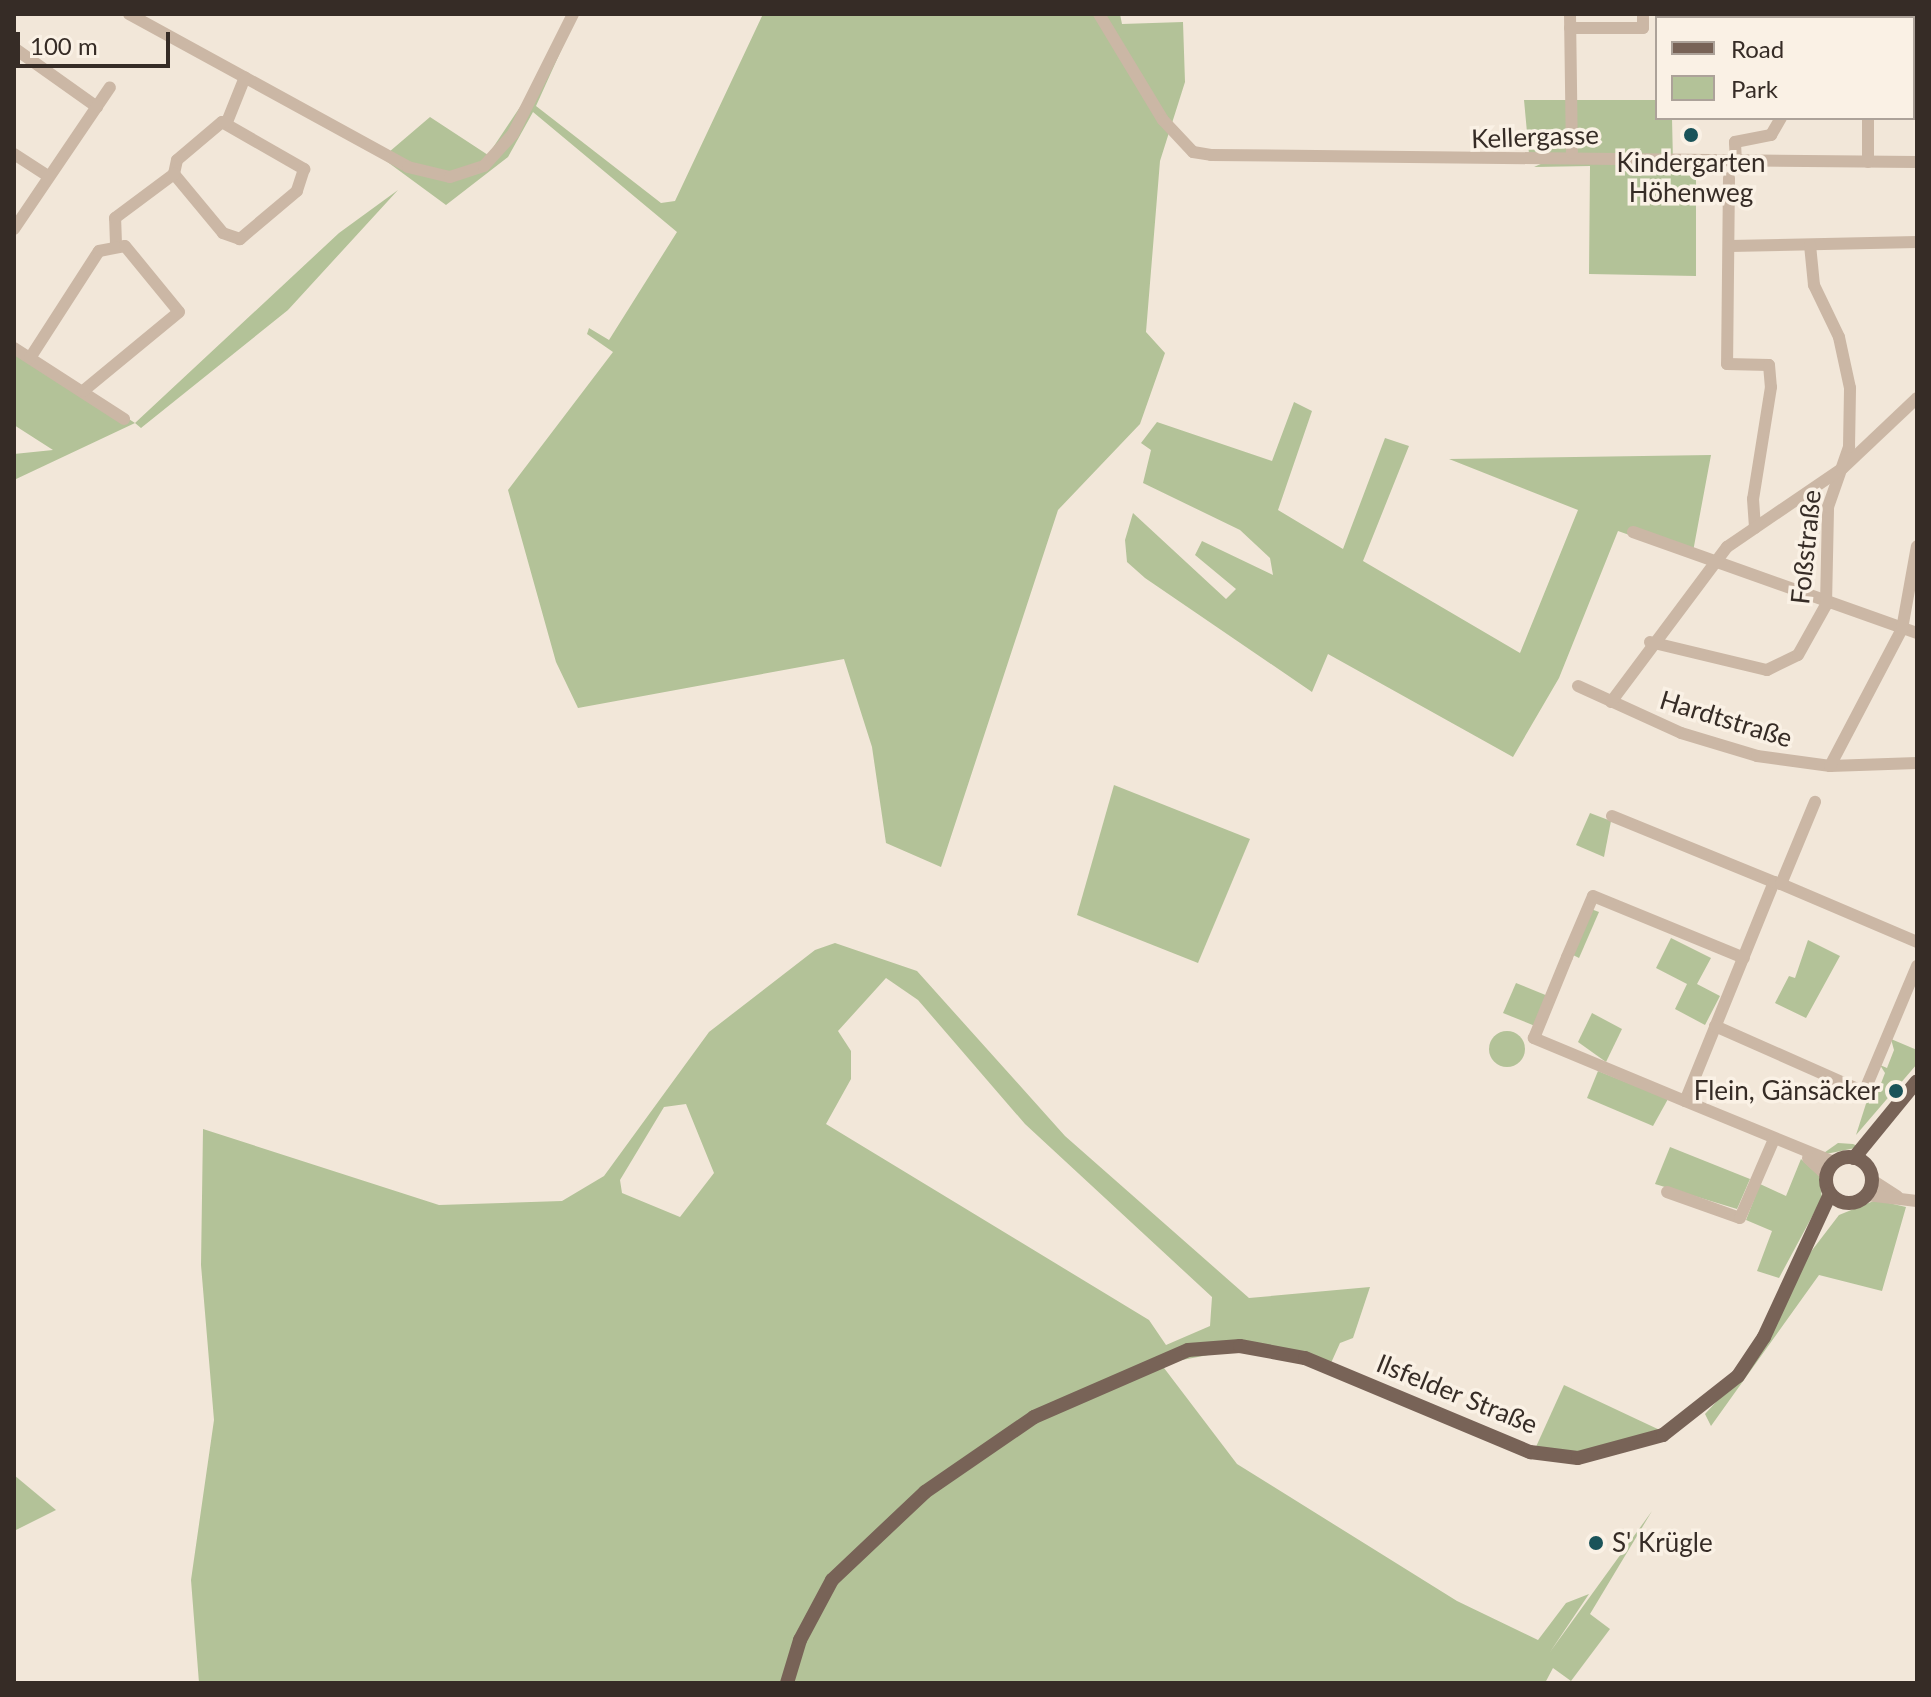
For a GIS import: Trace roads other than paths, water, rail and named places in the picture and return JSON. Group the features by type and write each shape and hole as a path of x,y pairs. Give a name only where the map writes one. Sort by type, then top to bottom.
{"main road":[{"path":"1899,1107 1870,1175 1867,1195 1836,1198 1830,1169 1854,1158 1899,1107 1917,1081"},
{"path":"1854,1158 1870,1175"},
{"name":"Ilsfelder Straße","path":"787,1683 814,1610 855,1551 925,1492 1034,1417 1127,1371 1188,1350 1240,1346 1305,1358 1530,1452 1578,1458 1663,1435 1703,1410 1764,1337 1791,1278 1836,1198"}],"street":[{"path":"129,14 408,167 450,177 484,166 513,134 573,14"},
{"name":"Kellergasse","path":"1099,14 1163,120 1193,152 1345,159 1523,161 1572,153 1736,162 1917,162"},
{"path":"1570,14 1572,153"},
{"path":"1570,28 1643,28 1643,14"},
{"path":"14,48 97,107"},
{"path":"116,244 115,218 174,174 177,160 227,122 245,77"},
{"path":"14,229 110,87"},
{"path":"1736,162 1735,142 1771,135 1780,120"},
{"path":"1868,120 1868,162"},
{"path":"174,174 235,239 303,185 300,162 227,122"},
{"path":"14,154 48,176"},
{"path":"1729,178 1727,364 1769,365 1755,528"},
{"path":"1730,246 1917,242"},
{"path":"30,358 99,251 116,244"},
{"path":"83,391 179,312 136,256 116,244"},
{"name":"Foßstraße","path":"1650,642 1767,670 1798,655 1826,605 1828,507 1843,468 1850,388 1839,337 1814,285 1810,245"},
{"path":"14,348 124,419"},
{"path":"1611,702 1650,642 1714,563 1755,528 1843,468 1917,398"},
{"path":"1633,532 1826,605 1917,633"},
{"path":"1830,766 1902,629 1917,546"},
{"name":"Hardtstraße","path":"1578,686 1611,702 1757,756 1830,766 1917,763"},
{"path":"1685,1101 1744,958 1815,802"},
{"path":"1612,816 1917,942"},
{"path":"1744,958 1593,896 1534,1038 1774,1139 1830,1169"},
{"path":"1715,1026 1864,1092 1917,966"},
{"path":"1667,1192 1740,1218 1774,1139"},
{"path":"1870,1175 1897,1196"},
{"path":"1867,1195 1897,1196 1917,1201"}],"place":[{"name":"Kindergarten Höhenweg","path":"1691,135"},
{"name":"Flein, Gänsäcker","path":"1896,1091"},
{"name":"S' Krügle","path":"1596,1543"}]}
